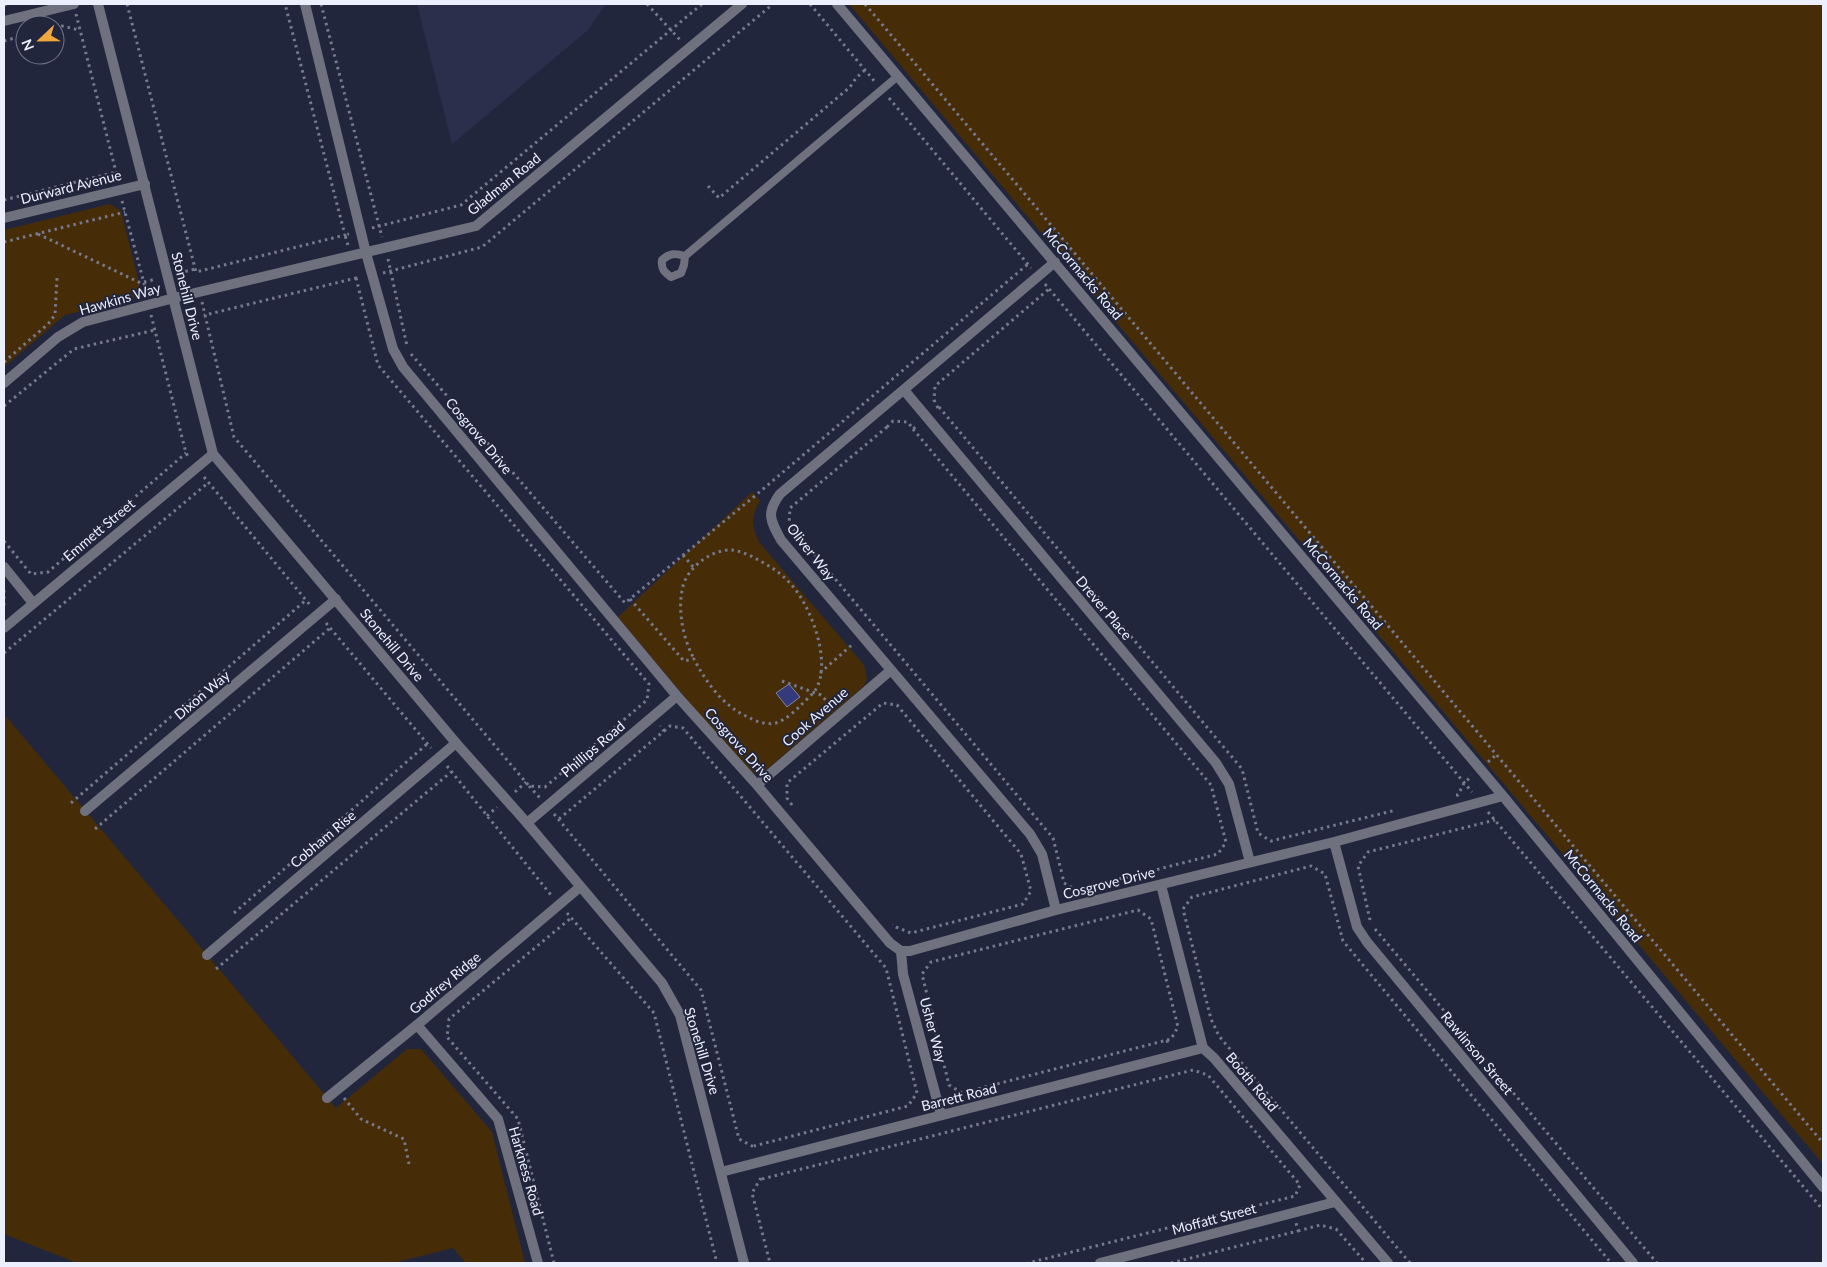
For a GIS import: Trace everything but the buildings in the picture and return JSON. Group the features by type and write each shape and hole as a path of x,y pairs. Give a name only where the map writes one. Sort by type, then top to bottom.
{"street":[{"path":"4,21 74,4"},
{"name":"Stonehill Drive","path":"98,4 213,454 456,743 527,823 662,983 680,1015 744,1263"},
{"name":"Cosgrove Drive","path":"305,4 366,253 393,349 403,367 677,696 757,785 890,943 901,951 910,951 1056,910 1334,842 1503,796"},
{"name":"McCormacks Road","path":"837,4 1503,796 1823,1187"},
{"name":"Gladman Road","path":"174,298 476,226 688,49 736,5"},
{"name":"Durward Avenue","path":"4,218 144,184"},
{"name":"Oliver Way","path":"1055,262 780,494 771,506 772,522 781,540 1030,834 1042,854 1056,910"},
{"name":"Hawkins Way","path":"4,383 70,328 83,322 174,298"},
{"name":"Drever Place","path":"904,390 1216,763 1229,784 1250,862"},
{"name":"Emmett Street","path":"4,628 213,454"},
{"path":"4,567 33,603"},
{"name":"Dixon Way","path":"85,811 336,599"},
{"name":"Cook Avenue","path":"757,785 891,670"},
{"name":"Phillips Road","path":"527,823 677,696"},
{"name":"Cobham Rise","path":"207,955 456,743"},
{"name":"Rawlinson Street","path":"1334,842 1358,927 1367,942 1633,1263"},
{"path":"1161,884 1203,1048"},
{"name":"Godfrey Ridge","path":"327,1098 580,886"},
{"name":"Usher Way","path":"901,951 903,974 941,1115"},
{"name":"Harkness Road","path":"416,1025 498,1120 538,1263"},
{"name":"Barrett Road","path":"721,1172 1203,1048"},
{"name":"Booth Road","path":"1203,1048 1214,1058 1388,1263"},
{"name":"Moffatt Street","path":"1100,1263 1335,1202"}],"lane":[{"path":"684,256 898,76"}],"path":[{"path":"127,4 196,272 345,235 285,4"},
{"path":"321,4 386,248 408,350 625,603 1028,264"},
{"path":"647,4 688,49"},
{"path":"379,226 461,205 702,4"},
{"path":"391,271 482,247 773,4"},
{"path":"810,4 1823,1210"},
{"path":"865,4 1823,1143"},
{"path":"4,540 32,574 48,572 186,453 79,30 65,27"},
{"path":"708,186 719,198 850,87 865,70"},
{"path":"4,200 116,172"},
{"path":"4,242 125,212"},
{"path":"38,234 145,286"},
{"path":"4,362 48,324 55,315 58,278"},
{"path":"356,278 378,365 649,684 647,700 642,705 545,787 529,786 234,437 205,315 356,278"},
{"path":"1049,289 934,386 934,400 1242,768 1258,833 1271,841 1403,808"},
{"path":"4,406 74,349 155,330"},
{"path":"866,402 887,427"},
{"path":"913,429 939,407"},
{"path":"893,421 908,422 913,429 1212,785 1226,842 1218,854 1076,890 1064,883 1053,838 789,524 790,508 893,421"},
{"path":"4,653 208,483 306,600 71,803"},
{"path":"731,550 749,555 781,572 794,588 808,611 819,640 822,656 816,688 792,713 775,723 758,722 732,709 723,701 702,674 686,644 682,625 683,585 694,568 711,555 731,550"},
{"path":"683,555 694,568"},
{"path":"4,590 4,609"},
{"path":"630,599 684,661 694,659"},
{"path":"95,829 330,628 428,744 230,917"},
{"path":"820,673 862,636"},
{"path":"782,681 821,695 839,715"},
{"path":"783,816 794,807 787,798 787,782 883,703 897,706 1022,854 1031,892 1023,904 911,933 896,927 889,920"},
{"path":"642,705 664,731"},
{"path":"559,819 670,726 683,728 886,968 916,1093 908,1106 754,1146"},
{"path":"216,969 451,771 559,904 654,1013 717,1263"},
{"path":"1449,797 1458,795 1464,783"},
{"path":"1495,820 1368,852 1358,866 1371,924 1657,1263"},
{"path":"1410,1263 1219,1036 1211,1019 1183,909 1192,897 1312,866 1325,874 1343,941 1611,1263"},
{"path":"1048,878 1062,874"},
{"path":"1138,910 1151,919 1178,1027 1171,1039 1167,1040 962,1093 949,1085 922,974 931,962 1138,910"},
{"path":"554,1263 518,1119 447,1037 449,1019 571,918"},
{"path":"1167,1040 1176,1074"},
{"path":"762,1179 1192,1070 1208,1075 1300,1185 1294,1196 1289,1198 1028,1263"},
{"path":"337,1090 361,1119 404,1139 409,1164"},
{"path":"1289,1198 1298,1231"},
{"path":"1172,1263 1320,1225 1336,1229 1366,1263"}],"shaded area":[{"path":"417,4 606,4 588,30 452,144"},
{"path":"849,4 1823,4 1823,1164"},
{"path":"110,204 121,211 140,287 133,299 65,315 4,367 4,230"},
{"path":"752,492 760,500 753,521 759,542 864,665 867,678 865,685 766,770 755,774 745,769 618,617"},
{"path":"4,714 336,1108 407,1049 421,1049 492,1132 525,1263 466,1263 453,1248 393,1263 77,1263 4,1234"}]}
